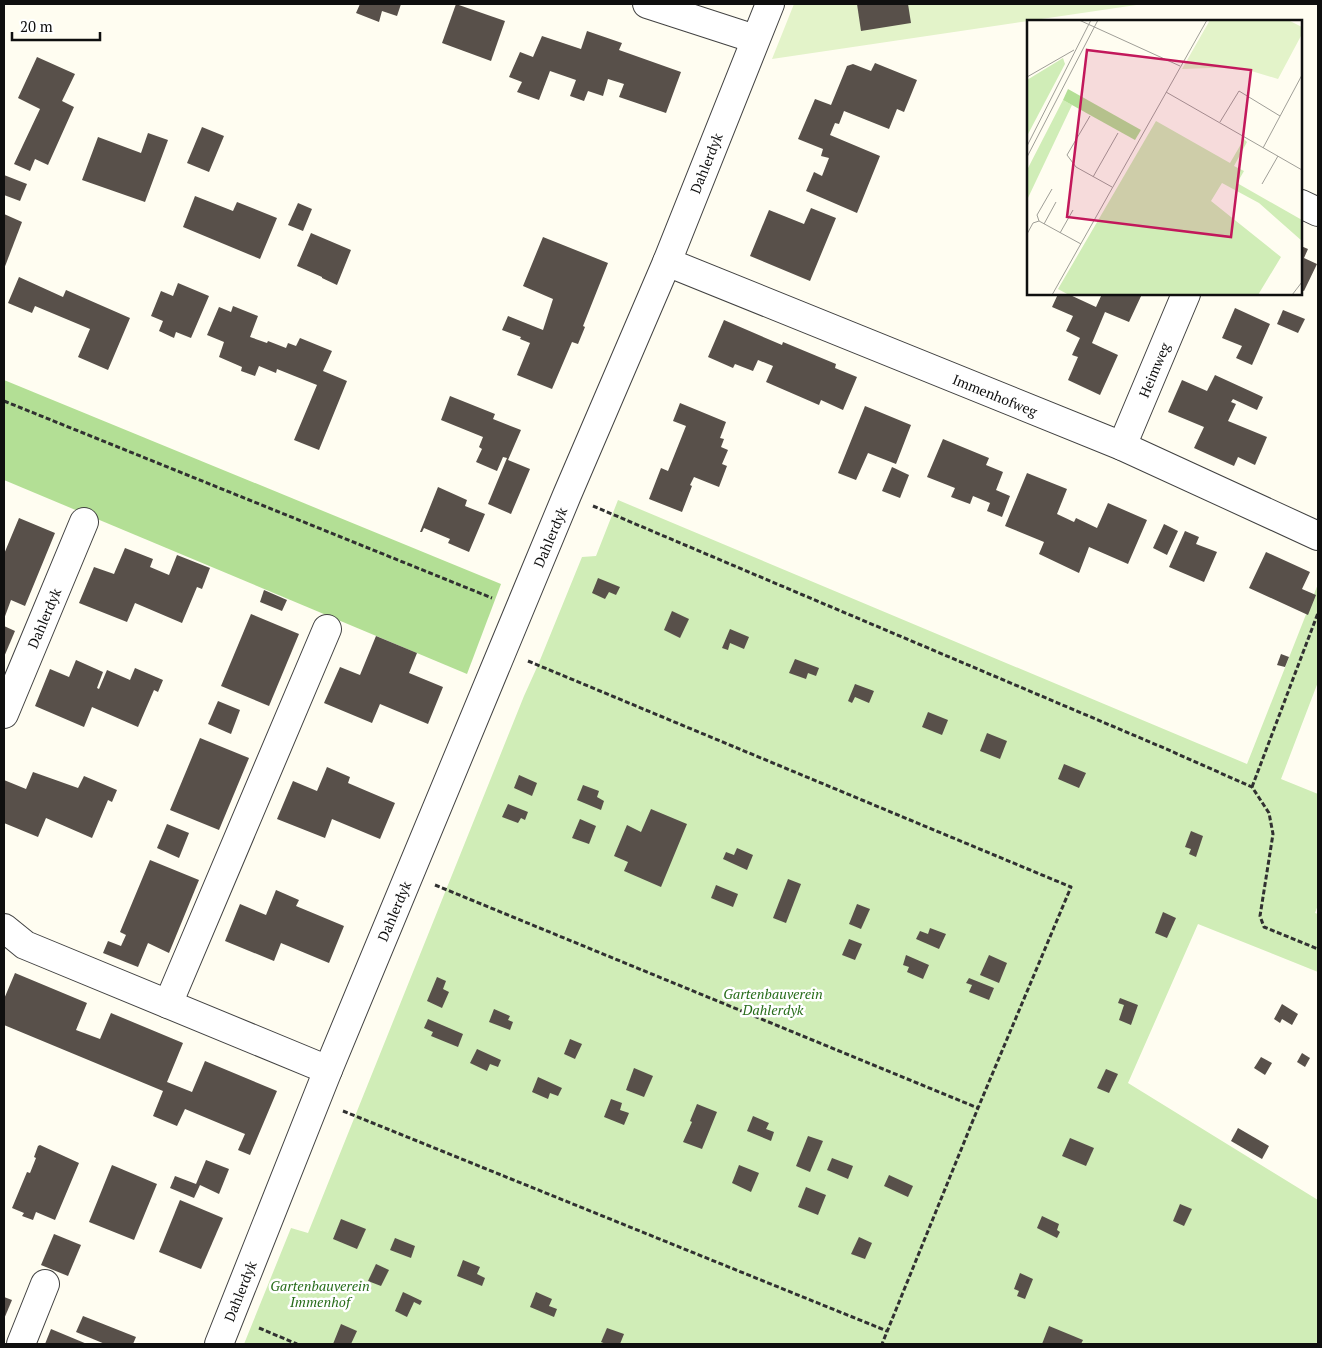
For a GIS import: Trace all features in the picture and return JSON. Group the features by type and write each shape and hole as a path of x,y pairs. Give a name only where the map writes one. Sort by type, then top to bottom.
{"street":[{"path":"647,4 755,39"},
{"name":"Dahlerdyk","path":"219,1344 409,873 667,262 770,4"},
{"path":"1302,204 1318,212"},
{"name":"Immenhofweg","path":"667,262 1122,446 1318,536"},
{"name":"Heimweg","path":"1122,446 1186,295"},
{"name":"Dahlerdyk","path":"4,714 84,522"},
{"path":"168,1004 327,629"},
{"path":"4,928 25,945 328,1070"},
{"path":"21,1344 45,1284"}],"path":[{"path":"4,401 520,610"},
{"path":"567,495 1252,787 1269,813 1273,834 1260,916 1264,926 1318,949"},
{"path":"1252,787 1318,613"},
{"path":"503,650 1071,887 882,1344"},
{"path":"409,873 447,891 978,1108"},
{"path":"316,1100 887,1331"},
{"path":"259,1328 297,1344"}],"green space":[{"path":"794,4 1143,4 1027,20 772,59"},
{"path":"4,380 501,584 467,674 4,480"},
{"name":"Gartenbauverein Dahlerdyk","path":"618,500 1247,764 1318,584 1318,682 1281,779 1318,794 1318,905 1315,913 1318,914 1318,972 1198,924 1128,1083 1318,1200 1318,1344 244,1344 291,1228 308,1233 524,696 582,557 596,556"}],"building":[{"path":"360,4 401,4 397,16 382,11 379,22 356,13"},
{"path":"456,4 505,21 491,61 442,43"},
{"path":"857,4 908,4 911,23 861,31"},
{"path":"587,31 622,43 619,50 681,72 666,113 619,97 624,84 608,79 603,96 588,91 584,101 570,96 576,80 550,71 539,100 517,92 522,82 509,77 520,52 533,57 542,36 581,49"},
{"path":"37,57 75,74 62,101 74,107 48,165 35,159 30,171 14,164 40,109 18,98"},
{"path":"875,63 917,80 904,112 897,109 889,129 844,111 839,124 835,123 830,135 880,156 857,213 806,191 814,172 822,176 829,158 821,156 823,149 798,139 815,99 831,105 847,66 853,64 871,71"},
{"path":"202,127 224,136 209,172 187,163"},
{"path":"148,133 168,140 145,202 82,180 98,137 141,153"},
{"path":"4,175 27,184 20,201 4,195"},
{"path":"195,196 233,211 237,202 277,218 260,259 183,227"},
{"path":"298,203 312,209 303,231 288,225"},
{"path":"811,208 836,218 810,281 750,256 769,210 804,224"},
{"path":"4,214 22,222 4,269"},
{"path":"311,233 351,250 337,285 297,266"},
{"path":"543,237 608,263 583,326 585,327 578,344 572,342 552,389 517,375 530,343 520,339 521,337 502,330 508,316 543,330 553,299 523,286"},
{"path":"1302,246 1308,249 1304,258 1317,264 1304,291 1302,290"},
{"path":"19,277 63,297 66,290 130,318 108,370 78,357 90,329 35,306 32,313 8,303"},
{"path":"178,283 209,296 191,338 176,332 174,338 159,331 163,321 151,316 161,291 173,296"},
{"path":"1058,295 1070,295 1096,307 1102,295 1142,295 1129,322 1105,312 1092,343 1118,355 1100,395 1068,380 1078,357 1072,355 1080,338 1066,331 1073,316 1052,307"},
{"path":"233,306 258,316 250,337 286,348 288,343 296,346 300,338 332,351 323,371 347,381 319,450 294,440 317,385 277,369 276,373 259,366 255,376 241,371 242,367 219,357 224,342 207,335 219,307 231,312"},
{"path":"1235,308 1270,324 1252,365 1236,358 1242,346 1222,338"},
{"path":"1283,310 1305,319 1298,333 1277,324"},
{"path":"724,320 782,345 783,342 836,364 835,368 857,377 843,410 821,400 819,405 766,382 773,366 758,360 753,371 735,364 733,368 708,357"},
{"path":"1215,375 1263,397 1257,410 1233,399 1231,402 1236,404 1228,421 1267,437 1255,465 1238,457 1234,466 1194,448 1204,427 1168,412 1182,380 1207,391"},
{"path":"450,396 495,414 493,419 521,430 508,460 530,469 511,514 488,504 507,458 503,457 497,471 476,462 482,449 479,447 483,437 441,420"},
{"path":"680,403 726,422 720,438 724,439 721,447 728,450 722,464 727,466 719,487 694,477 682,512 649,499 661,468 668,471 686,426 673,421"},
{"path":"865,406 911,425 896,464 868,453 856,480 838,473"},
{"path":"943,439 989,458 986,465 1003,472 996,490 1010,496 1002,517 987,511 990,503 973,496 970,504 951,497 955,488 927,477"},
{"path":"892,467 909,475 900,498 882,491"},
{"path":"1027,473 1067,489 1057,514 1074,522 1076,518 1097,528 1108,503 1147,520 1128,564 1089,547 1079,573 1039,554 1044,542 1005,526"},
{"path":"438,487 467,500 465,506 485,514 469,552 448,543 450,539 424,528 420,532"},
{"path":"19,518 55,533 25,606 11,600 4,619 4,554"},
{"path":"1164,524 1178,531 1167,555 1153,548"},
{"path":"1185,531 1199,537 1196,544 1217,552 1204,582 1169,567"},
{"path":"125,548 153,559 150,567 169,575 177,555 210,568 202,589 197,587 182,623 135,603 127,622 79,603 94,567 114,574"},
{"path":"1266,552 1310,572 1302,589 1316,595 1308,615 1249,588"},
{"path":"598,578 620,587 616,595 609,592 605,599 592,593"},
{"path":"264,590 287,600 282,611 260,602"},
{"path":"672,611 689,619 680,638 664,630"},
{"path":"251,614 299,634 269,706 221,686"},
{"path":"4,626 15,631 4,657"},
{"path":"730,629 749,637 744,649 730,643 728,650 722,648"},
{"path":"376,636 417,653 409,673 443,687 428,724 380,704 372,723 324,703 340,667 360,675"},
{"path":"1281,654 1289,657 1285,667 1277,665"},
{"path":"795,659 819,668 816,676 808,673 806,679 789,673"},
{"path":"76,660 103,672 97,688 99,689 107,670 130,680 135,668 163,680 158,692 154,690 138,727 92,707 84,727 35,706 50,669 69,677"},
{"path":"855,684 874,691 869,703 855,697 852,703 848,701"},
{"path":"218,701 240,710 231,734 208,724"},
{"path":"928,712 948,720 942,735 922,727"},
{"path":"987,733 1007,741 1000,759 980,751"},
{"path":"200,738 249,758 219,830 170,810"},
{"path":"1064,764 1086,773 1079,788 1058,779"},
{"path":"327,767 350,777 348,783 395,803 380,839 332,819 325,838 277,819 293,781 317,791"},
{"path":"33,772 78,788 84,776 117,790 112,802 108,800 92,838 46,818 38,837 4,823 4,780 26,789"},
{"path":"519,775 537,783 532,796 514,788"},
{"path":"583,785 599,791 597,797 604,801 601,810 577,800"},
{"path":"508,804 528,812 525,820 521,818 518,823 502,817"},
{"path":"651,809 687,824 661,887 624,871 628,862 614,856 627,825 641,832"},
{"path":"580,819 596,826 589,844 572,838"},
{"path":"167,824 189,833 179,858 157,848"},
{"path":"1191,831 1203,836 1196,857 1189,854 1191,849 1185,847"},
{"path":"737,848 753,855 747,870 723,859 726,852 734,855"},
{"path":"150,860 199,880 169,953 148,943 138,967 103,953 108,941 121,946 126,935 120,932"},
{"path":"788,879 801,884 786,923 773,918"},
{"path":"716,885 738,894 733,907 711,898"},
{"path":"276,890 299,900 296,906 344,926 329,963 281,943 274,961 225,941 240,904 266,915"},
{"path":"857,904 870,909 861,929 849,924"},
{"path":"1163,912 1176,918 1167,938 1155,933"},
{"path":"930,928 946,934 939,949 916,939 920,931 928,934"},
{"path":"849,939 862,944 855,960 842,955"},
{"path":"906,955 929,965 923,979 907,972 909,967 903,965"},
{"path":"989,955 1007,963 999,983 980,975"},
{"path":"15,973 87,1003 76,1030 100,1039 111,1013 183,1043 167,1082 192,1092 205,1061 277,1091 250,1155 238,1150 245,1134 185,1109 177,1126 153,1116 163,1091 4,1025 4,999"},
{"path":"437,977 446,981 443,989 449,992 442,1008 427,1001"},
{"path":"969,978 994,988 989,1000 969,992 972,985 966,983"},
{"path":"1120,998 1138,1005 1131,1025 1119,1020 1124,1005 1118,1003"},
{"path":"1282,1004 1298,1014 1292,1025 1282,1019 1280,1023 1274,1019"},
{"path":"494,1009 510,1016 508,1020 513,1022 510,1030 489,1022"},
{"path":"428,1019 463,1034 458,1047 431,1036 433,1032 424,1028"},
{"path":"570,1039 582,1044 575,1059 564,1054"},
{"path":"477,1049 501,1060 498,1067 490,1064 487,1071 470,1063"},
{"path":"1302,1053 1310,1058 1305,1067 1297,1062"},
{"path":"1261,1057 1272,1063 1265,1075 1254,1068"},
{"path":"634,1068 653,1076 644,1097 626,1090"},
{"path":"1106,1069 1118,1074 1109,1093 1097,1088"},
{"path":"538,1077 562,1088 558,1096 550,1093 548,1099 532,1092"},
{"path":"611,1099 622,1103 620,1110 629,1113 624,1125 604,1117"},
{"path":"697,1104 717,1112 702,1149 683,1142 692,1122 690,1121"},
{"path":"753,1116 769,1123 766,1129 774,1132 771,1141 747,1131"},
{"path":"1238,1128 1269,1146 1262,1159 1231,1141"},
{"path":"808,1136 823,1141 810,1172 796,1166"},
{"path":"1070,1138 1094,1148 1086,1166 1062,1156"},
{"path":"40,1145 79,1163 55,1220 36,1212 33,1220 22,1216 24,1213 12,1208 27,1172 30,1173 36,1158 34,1157"},
{"path":"832,1158 853,1166 848,1179 827,1170"},
{"path":"206,1160 229,1169 219,1194 200,1185 194,1198 170,1188 175,1176 196,1184"},
{"path":"112,1165 157,1184 134,1240 89,1222"},
{"path":"739,1165 759,1173 751,1192 732,1183"},
{"path":"889,1175 913,1186 908,1197 884,1186"},
{"path":"806,1187 826,1195 818,1215 798,1207"},
{"path":"180,1200 223,1218 201,1269 159,1252"},
{"path":"1180,1204 1192,1209 1184,1226 1173,1221"},
{"path":"1042,1216 1059,1224 1057,1230 1060,1232 1057,1238 1037,1228"},
{"path":"341,1219 366,1229 357,1249 333,1239"},
{"path":"54,1234 81,1245 68,1276 41,1265"},
{"path":"859,1237 872,1243 865,1259 851,1254"},
{"path":"395,1238 415,1246 411,1258 390,1250"},
{"path":"463,1260 480,1267 477,1274 485,1278 482,1286 457,1276"},
{"path":"376,1264 389,1270 381,1286 368,1281"},
{"path":"1020,1273 1033,1279 1025,1299 1017,1296 1019,1291 1014,1289"},
{"path":"403,1292 422,1301 420,1305 414,1302 407,1317 395,1311"},
{"path":"536,1292 552,1299 549,1306 557,1309 554,1317 530,1307"},
{"path":"4,1297 12,1300 4,1319"},
{"path":"83,1316 136,1337 133,1344 105,1344 76,1332"},
{"path":"341,1324 357,1331 351,1344 333,1344"},
{"path":"1049,1326 1083,1340 1081,1344 1042,1344"},
{"path":"607,1328 624,1334 620,1344 601,1342"},
{"path":"51,1329 87,1344 45,1344"}],"park label":[{"name":"Gartenbauverein Immenhof","path":"320,1294"}]}
